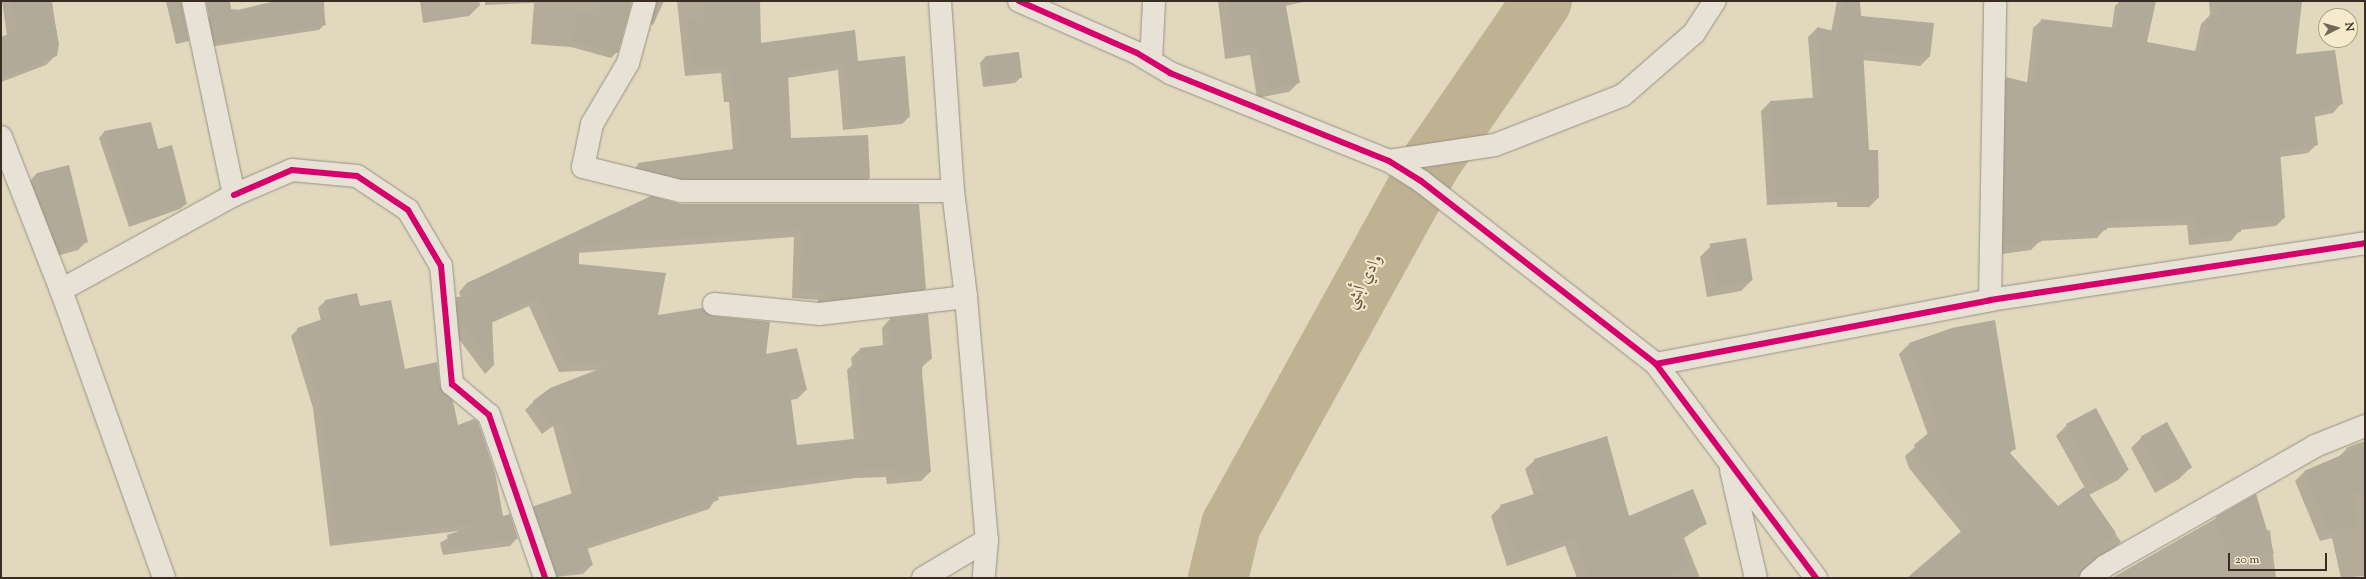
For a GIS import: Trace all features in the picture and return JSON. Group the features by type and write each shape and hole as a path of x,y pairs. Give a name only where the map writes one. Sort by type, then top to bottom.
{"street":[{"path":"193,1 234,195"},
{"path":"645,1 628,63 592,124 583,167 682,191 953,191"},
{"path":"940,1 953,191 966,297 987,540 984,578"},
{"path":"1019,1 1152,61 1170,73 1389,161 1421,181 1656,364 1816,578"},
{"path":"1152,61 1154,1"},
{"path":"1389,161 1495,145 1623,95 1694,33 1716,1"},
{"path":"1990,300 1995,1"},
{"path":"1,137 61,290 164,578"},
{"path":"61,290 234,195 292,170 357,176 408,210 441,266 452,384 489,415 544,578"},
{"path":"1656,364 1990,300 2365,243"},
{"path":"714,304 819,314 966,297"},
{"path":"2091,578 2106,566 2315,446 2365,426"},
{"path":"1729,462 1756,578"},
{"path":"923,578 987,540"}],"building":[{"path":"12,1 51,1 59,44 57,56 1,77 1,37 16,31"},
{"path":"166,1 181,1 189,41 176,44"},
{"path":"206,1 230,1 231,9 241,10 282,1 321,1 326,25 214,42"},
{"path":"600,1 632,1 618,53 573,41 579,11 598,16"},
{"path":"704,1 760,1 761,43 855,30 858,61 905,56 910,117 850,123 845,63 788,72 791,138 868,135 870,178 683,178 637,167 638,163 740,148 736,94 732,95 729,66 692,68 687,17 703,24"},
{"path":"1229,1 1285,1 1300,83 1267,88 1259,46 1234,49"},
{"path":"1844,1 1860,1 1861,16 1934,23 1930,57 1863,50 1869,150 1878,150 1879,198 1846,199 1846,193 1776,197 1770,101 1822,97 1817,27 1838,32"},
{"path":"2123,1 2156,1 2147,42 2201,52 2210,14 2219,16 2217,1 2302,1 2296,54 2335,50 2343,104 2314,111 2318,145 2280,150 2285,218 2240,223 2241,232 2198,237 2195,217 2106,220 2107,230 2040,234 2041,242 2003,247 2006,77 2034,84 2041,19 2117,28"},
{"path":"1019,52 1022,78 988,82 985,56"},
{"path":"151,122 158,149 172,145 187,204 135,222 104,131"},
{"path":"69,165 88,242 59,250 38,196 42,195 37,173"},
{"path":"651,196 681,204 919,204 926,289 827,299 826,291 800,290 803,229 579,245 579,264 666,273 658,315 702,308 713,316 770,322 766,354 797,348 807,390 790,392 797,445 863,438 856,360 861,360 860,348 892,344 890,318 928,314 932,359 923,360 922,372 931,472 896,475 895,468 866,470 716,490 719,500 586,544 593,565 557,576 534,506 582,490 562,418 552,426 533,401 550,388 620,361 568,363 538,297 492,318 494,366 458,317 456,297 473,296 467,283"},
{"path":"1746,238 1753,280 1716,286 1709,244"},
{"path":"357,293 360,306 391,300 405,369 437,362 440,386 453,401 458,425 474,419 478,422 495,472 503,516 510,514 518,539 450,548 447,535 487,522 337,540 320,400 297,328 329,317 325,300"},
{"path":"1995,320 2016,449 2009,452 2058,506 2084,487 2116,533 2066,578 1907,578 1972,522 1919,457 1914,445 1938,425 1909,343 1952,328"},
{"path":"2096,408 2129,470 2099,486 2066,424"},
{"path":"2167,422 2192,467 2166,482 2141,437"},
{"path":"1607,436 1629,516 1693,489 1707,524 1678,536 1689,566 1658,578 1590,578 1574,538 1517,557 1500,505 1544,491 1534,459"},
{"path":"2365,445 2365,492 2353,494 2358,526 2329,532 2304,471"},
{"path":"2256,494 2274,553 2226,558 2224,538 2219,541 2216,517"}],"waterway":[{"name":"وادي أبشي","path":"1218,578 1231,525 1432,161 1542,1"}],"cycle path":[{"path":"1019,1 1137,53 1170,73 1389,161 1421,181 1656,364"},
{"path":"234,195 292,170 357,176 408,210 441,266 452,384 489,415 545,578"},
{"path":"1816,578 1656,364 1990,300 2365,243"}]}
